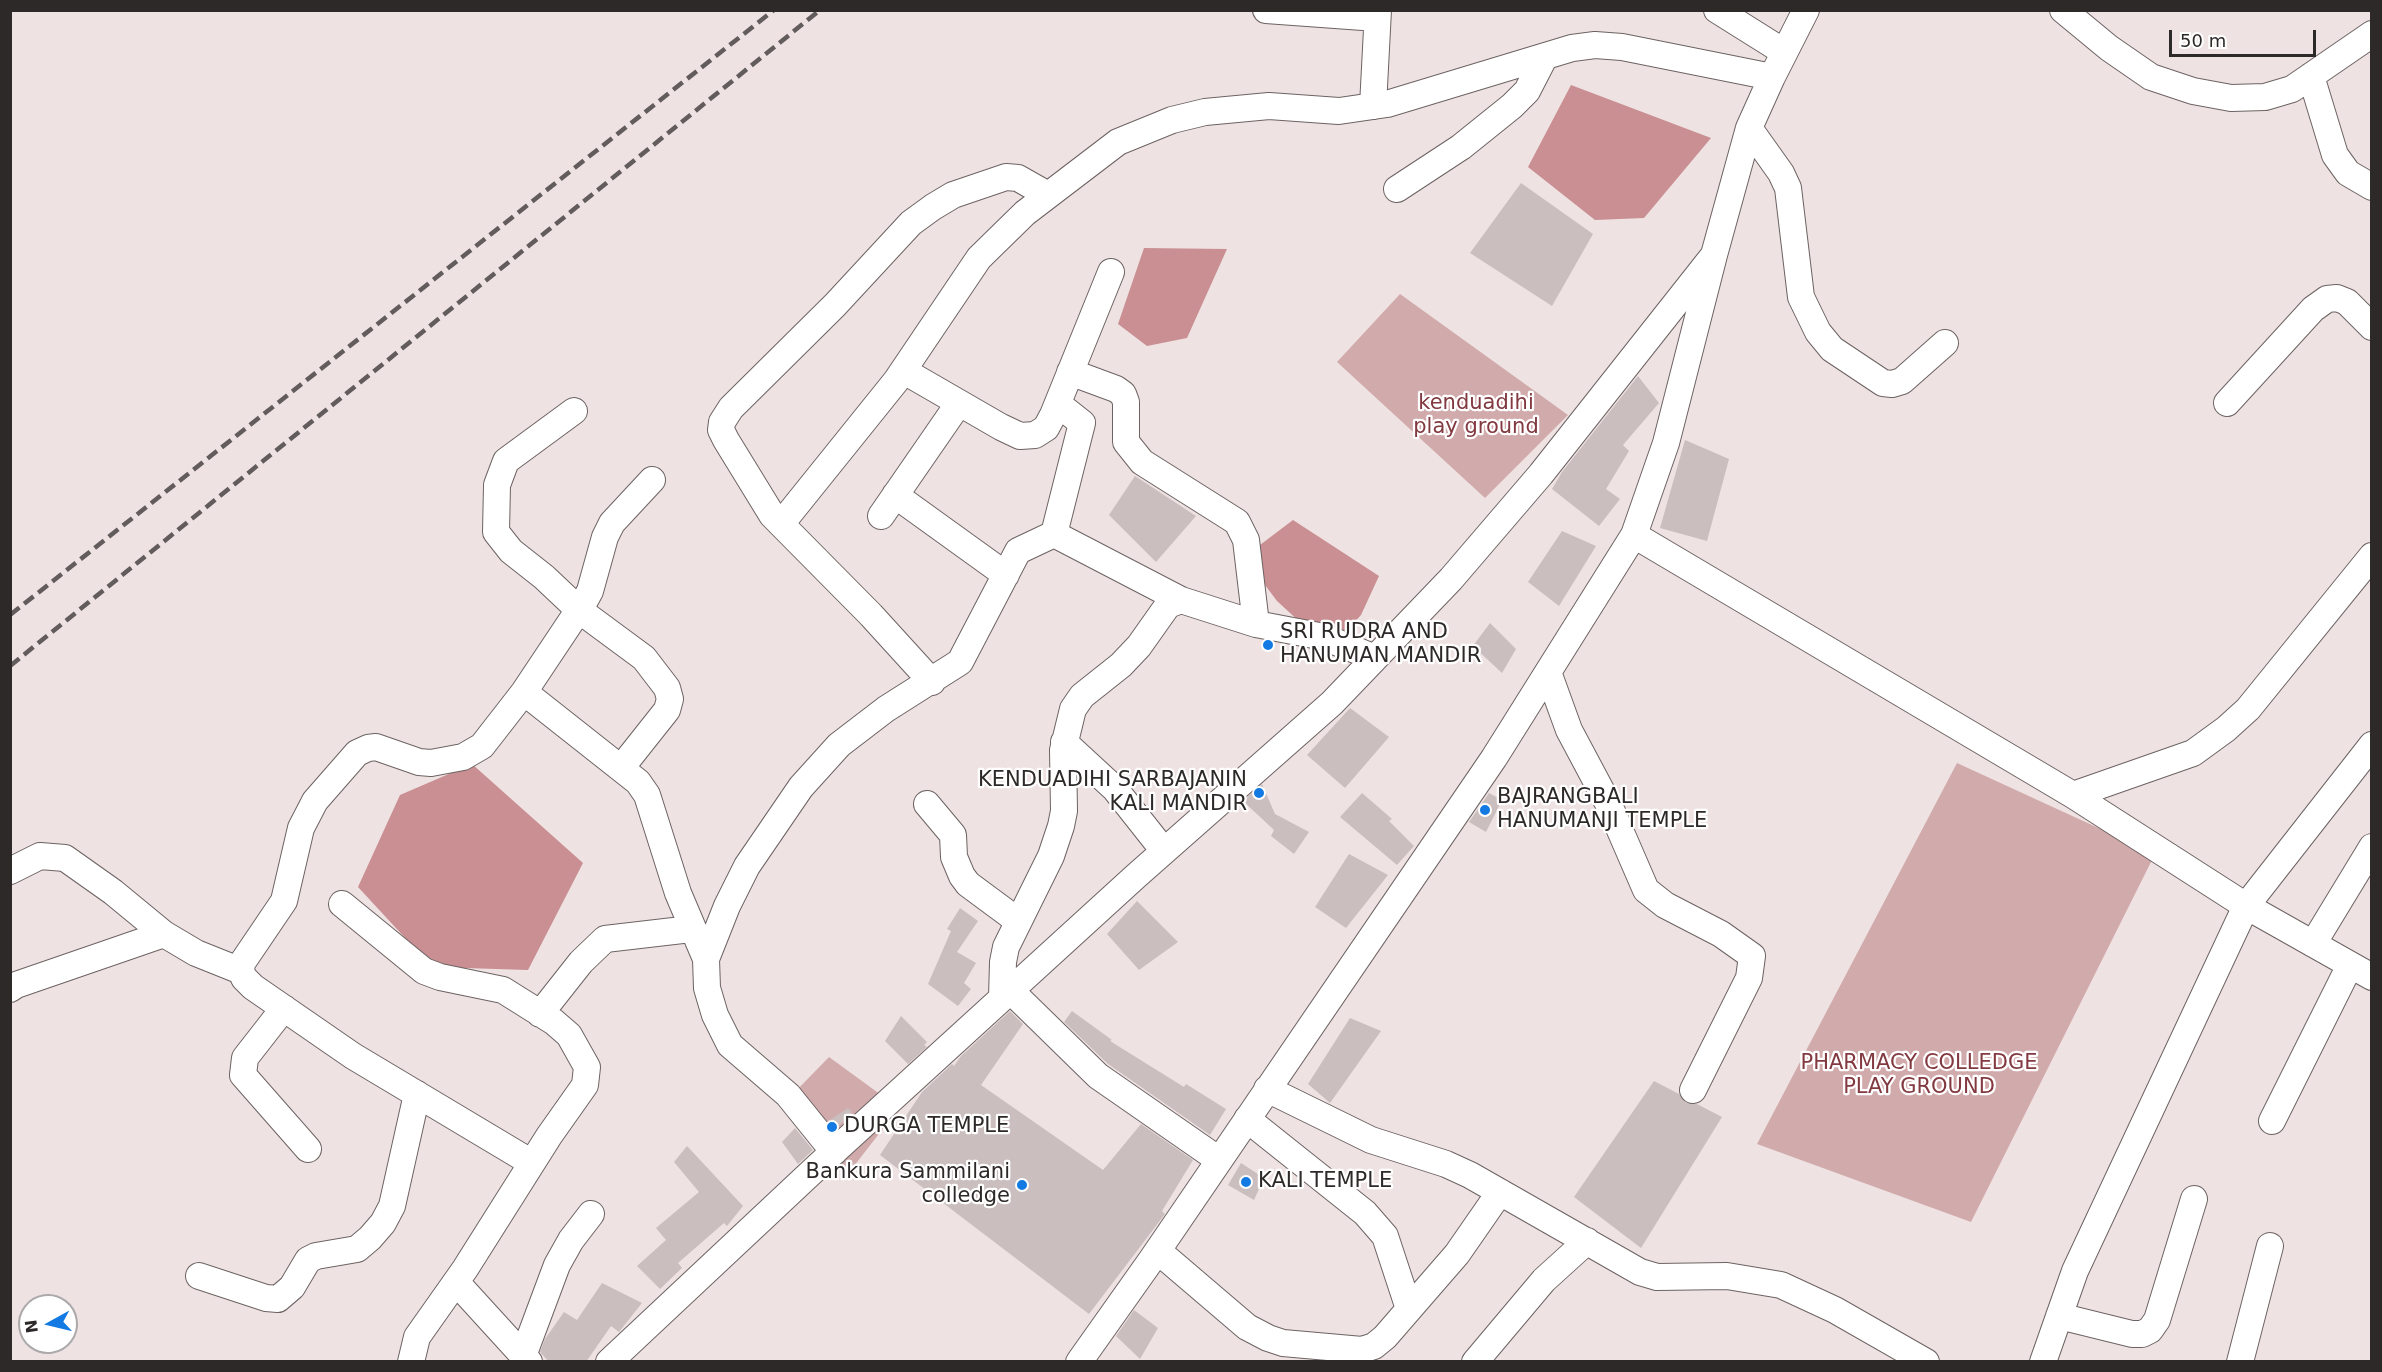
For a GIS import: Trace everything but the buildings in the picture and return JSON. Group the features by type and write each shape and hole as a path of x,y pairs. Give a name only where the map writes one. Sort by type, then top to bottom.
{"street":[{"path":"1266,10 1378,14 1373,106"},
{"path":"1717,10 1784,52"},
{"path":"1079,1362 1158,1251 1494,758 1634,535 1666,443 1749,128 1806,10"},
{"path":"2063,10 2109,48 2151,77 2193,91 2231,98 2265,97 2292,89 2372,34"},
{"path":"780,524 904,371 979,258 1048,195 1118,142 1172,120 1205,112 1269,106 1339,111 1373,106 1432,92 1572,48 1595,45 1622,47 1772,77"},
{"path":"1397,189 1461,147 1512,106 1527,92 1544,58"},
{"path":"2311,76 2335,155 2348,173 2372,187"},
{"path":"1749,128 1781,173 1788,188 1801,297 1818,332 1832,349 1883,383 1892,384 1902,381 1945,343"},
{"path":"932,682 871,615 780,524 721,430 722,422 731,408 835,305 911,223 933,207 953,195 1006,177 1032,183 1048,195"},
{"path":"609,1362 1006,994 1332,703 1451,579 1541,474 1714,255"},
{"path":"904,371 1020,436 1035,435 1046,428 1058,404 1111,272"},
{"path":"2227,403 2313,309 2327,300 2337,298 2347,302 2372,327"},
{"path":"1070,372 1116,389 1123,394 1126,402 1126,442 1142,462 1237,522 1246,540 1256,624"},
{"path":"881,516 958,403"},
{"path":"1054,534 1082,423 1058,404"},
{"path":"574,411 506,461 497,485 496,532 511,551 544,577 579,610 644,658 661,677 670,699 667,710 621,768"},
{"path":"532,1163 353,1056 253,987 244,978 241,970 242,963 284,901 307,814 357,753 376,747 419,762 431,763 463,758 482,746 524,692 579,610 590,591 605,537 612,523 652,480"},
{"path":"895,495 1006,575"},
{"path":"1054,534 1181,600 1256,624 1324,637 1375,658"},
{"path":"834,1152 788,1095 730,1045 715,1015 707,988 706,959 727,906 747,866 801,787 839,745 886,709 932,682 960,662 968,651 1018,551 1054,534"},
{"path":"1634,535 2073,795 2246,906 2361,971 2272,1121"},
{"path":"2073,795 2193,753 2226,729 2248,709 2372,556"},
{"path":"1181,600 1168,605 1127,659 1082,696 1073,709 1064,742 1064,811 1061,826 1051,856 1018,921 1003,962 1006,994 1098,1076 1219,1160"},
{"path":"1548,672 1569,730 1610,807 1646,890 1665,905 1721,934 1752,956 1749,978 1693,1090"},
{"path":"524,692 638,782 654,808 678,893 706,959"},
{"path":"1064,742 1115,789 1164,851"},
{"path":"2043,1362 2075,1271 2246,906 2372,745"},
{"path":"927,804 952,835 954,857 968,884 1018,921"},
{"path":"2313,944 2372,847"},
{"path":"10,871 40,856 65,858 113,892 164,934 196,953 241,970"},
{"path":"342,904 424,970 440,977 503,990 540,1014 570,1035 583,1058 588,1075 585,1085 456,1282 417,1337 411,1362"},
{"path":"540,1014 581,962 605,939 691,928"},
{"path":"10,989 16,984 164,934"},
{"path":"284,1008 245,1058 243,1075 308,1149"},
{"path":"1267,1089 1371,1140 1446,1164 1500,1192 1640,1272 1657,1277 1727,1276 1781,1285 1835,1310 1926,1362"},
{"path":"199,1276 266,1298 278,1299 292,1287 308,1260 316,1256 357,1249 370,1238 392,1206 417,1094"},
{"path":"1247,1119 1365,1213 1385,1236 1409,1309"},
{"path":"1158,1251 1247,1327 1283,1343 1362,1350 1374,1346 1409,1309 1457,1254 1500,1192"},
{"path":"2059,1316 2132,1334 2142,1334 2150,1330 2157,1320 2194,1199"},
{"path":"456,1282 526,1359 557,1266 571,1240 591,1214"},
{"path":"1475,1362 1544,1280 1587,1241"},
{"path":"2240,1362 2270,1246"}],"green space":[{"name":"kenduadihi play ground","path":"1400,294 1568,415 1485,498 1337,362"},
{"name":"PHARMACY COLLEDGE PLAY GROUND","path":"1957,763 2155,854 1971,1222 1757,1144"},
{"path":"829,1057 899,1108 847,1175 833,1143 794,1093"}],"shaded area":[{"path":"1571,85 1711,138 1644,218 1595,220 1528,167"},
{"path":"1144,248 1227,249 1187,338 1147,346 1118,324"},
{"path":"1293,520 1379,576 1361,615 1342,636 1301,623 1277,601 1259,577 1256,548"},
{"path":"472,764 583,863 528,970 432,967 358,887 400,795"}],"railway":[{"path":"10,615 774,10"},
{"path":"10,666 820,10"}],"place":[{"name":"SRI RUDRA AND HANUMAN MANDIR","path":"1268,645"},
{"name":"KENDUADIHI SARBAJANIN KALI MANDIR","path":"1259,793"},
{"name":"BAJRANGBALI HANUMANJI TEMPLE","path":"1485,810"},
{"name":"DURGA TEMPLE","path":"832,1127"},
{"name":"KALI TEMPLE","path":"1246,1182"},
{"name":"Bankura Sammilani colledge","path":"1022,1185"}]}
